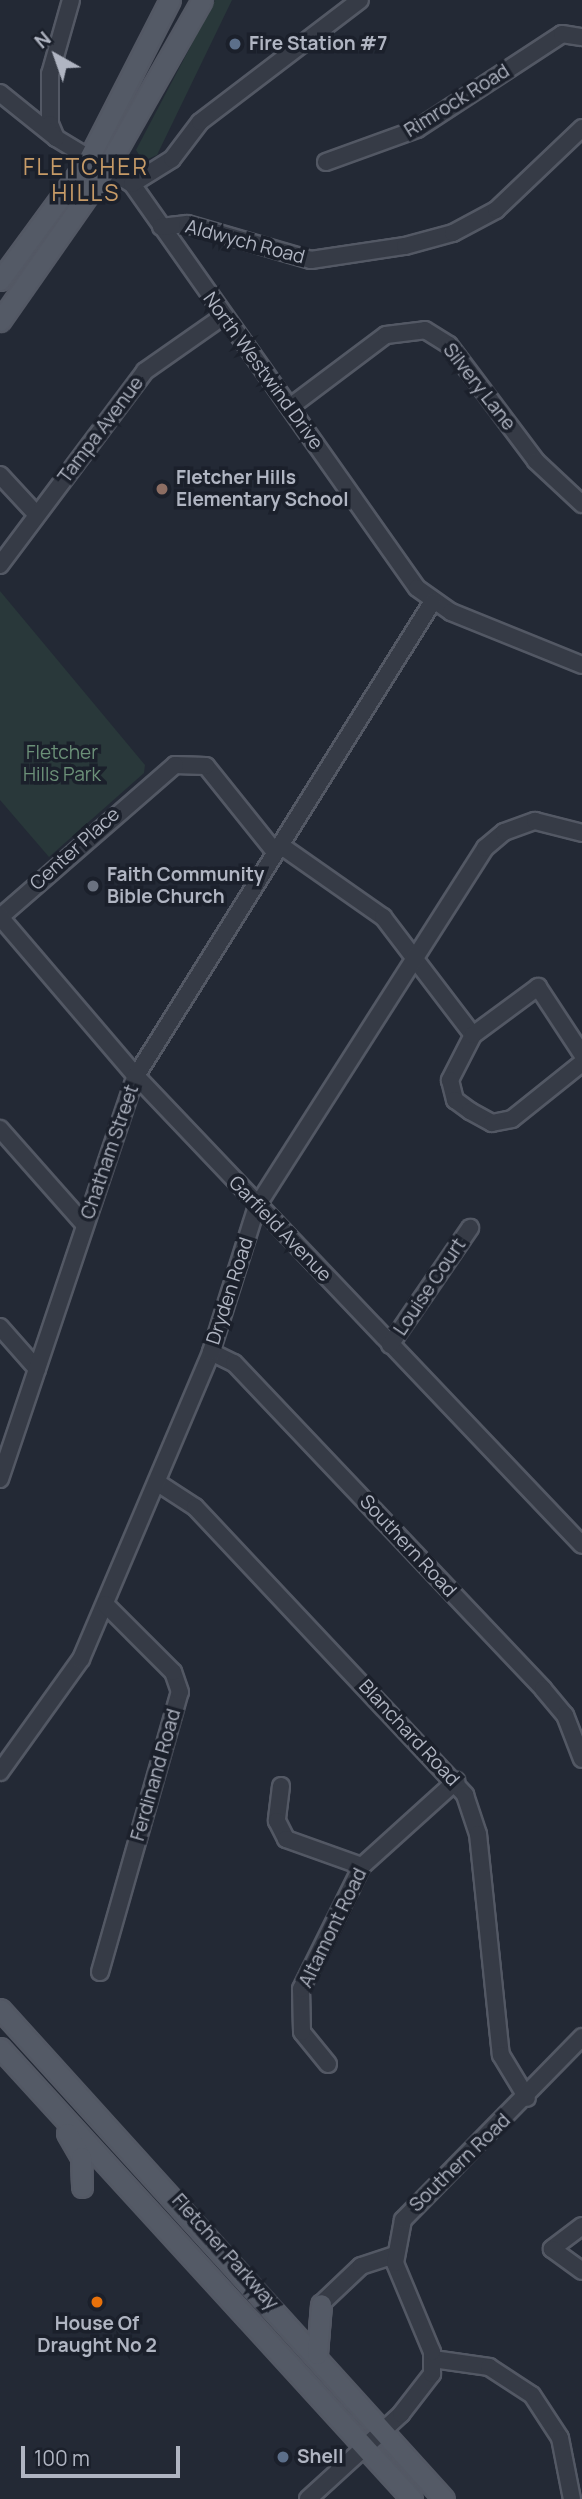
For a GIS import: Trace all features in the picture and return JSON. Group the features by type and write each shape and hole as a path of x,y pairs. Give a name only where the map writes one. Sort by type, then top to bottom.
{"main road":[{"path":"0,280 88,160 170,0"},
{"path":"0,321 106,169 202,0"},
{"name":"Fletcher Parkway","path":"0,2009 276,2307 444,2499"},
{"name":"Fletcher Parkway","path":"0,2048 412,2499"},
{"path":"52,2105 81,2157 82,2187"},
{"path":"276,2307 321,2304 317,2354"}],"street":[{"path":"56,138 50,124 50,74 71,0"},
{"path":"132,184 172,159 200,122 360,0"},
{"name":"Rimrock Road","path":"326,162 417,129 562,33 582,37"},
{"name":"North Westwind Drive","path":"0,93 56,138 88,160 132,184 222,317 433,601"},
{"name":"Aldwych Road","path":"161,227 187,224 311,260 405,246 453,233 496,210 582,128"},
{"name":"Tampa Avenue","path":"0,565 145,371 222,317"},
{"name":"Silvery Lane","path":"290,407 386,335 425,330 449,345 536,461 582,504"},
{"path":"0,475 37,515"},
{"path":"433,601 582,665"},
{"name":"Chatham Street","path":"0,1479 136,1076 433,601"},
{"name":"Center Place","path":"0,917 150,782 175,765 206,766 278,849 374,908 473,1035"},
{"name":"Dryden Road","path":"0,1772 69,1680 105,1604 211,1352 257,1206 497,836 545,821 582,833"},
{"name":"Garfield Avenue","path":"0,917 136,1076 582,1545"},
{"path":"582,1054 538,987 473,1035 450,1080 455,1100 492,1123 512,1119 582,1063"},
{"path":"0,1129 85,1224"},
{"name":"Louise Court","path":"390,1345 470,1228"},
{"path":"0,1327 37,1369"},
{"name":"Southern Road","path":"211,1352 234,1363 543,1689 565,1716 582,1759"},
{"name":"Blanchard Road","path":"158,1483 195,1507 456,1781 478,1834 501,2054 527,2098"},
{"name":"Ferdinand Road","path":"100,1972 180,1692 173,1672 105,1604"},
{"name":"Altamont Road","path":"328,2064 302,2032 299,1998 362,1866 456,1781"},
{"path":"281,1786 277,1821 286,1839 362,1866"},
{"name":"Southern Road","path":"394,2255 409,2213 527,2098 582,2036"},
{"path":"582,2227 552,2249 582,2271"},
{"path":"308,2499 426,2388 433,2359 394,2255 361,2266 321,2304"},
{"path":"433,2359 489,2367 532,2395 560,2438 572,2499"}],"green space":[{"path":"215,0 232,0 157,155 143,161 136,150"},
{"name":"Fletcher Hills Park","path":"0,591 145,765 144,773 49,857 0,800"}],"place":[{"name":"Fire Station #7","path":"235,44"},
{"name":"Fletcher Hills Elementary School","path":"162,489"},
{"name":"Faith Community Bible Church","path":"93,886"},
{"name":"House Of Draught No 2","path":"97,2302"},
{"name":"Shell","path":"283,2457"}],"district":[{"name":"FLETCHER HILLS","path":"86,179"}]}
